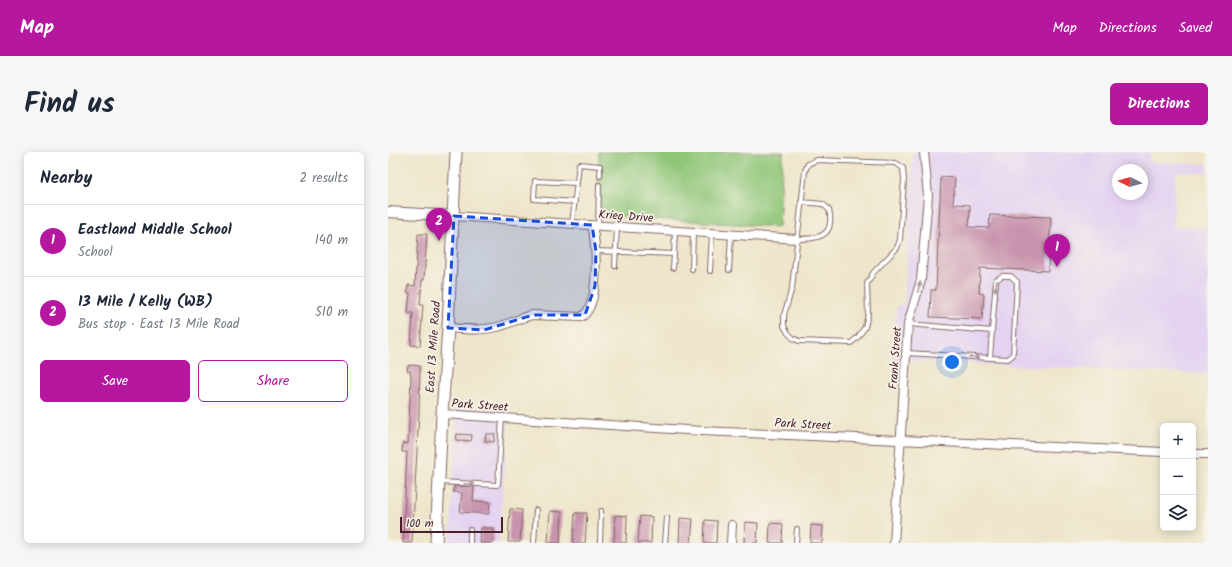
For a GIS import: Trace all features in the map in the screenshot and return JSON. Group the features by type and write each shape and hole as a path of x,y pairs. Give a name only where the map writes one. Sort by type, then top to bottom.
{"main road":[{"name":"East 13 Mile Road","path":"436,543 454,216 456,152"}],"street":[{"name":"Frank Street","path":"894,543 908,324 921,280 928,196 924,152"},
{"path":"388,212 454,216"},
{"name":"Krieg Drive","path":"454,216 797,239"},
{"path":"448,328 484,330 526,316 581,317 585,315 590,306 595,286 595,226"},
{"name":"Park Street","path":"442,414 702,431 1160,452"},
{"path":"1196,454 1208,454"},
{"path":"731,543 732,525"}],"lane":[{"path":"817,160 896,163 903,168 904,179 900,240 897,248 873,273 867,284 868,314 864,328 858,337 851,343 799,341 788,333 784,326 784,315 792,288 801,202 804,171 808,164 817,160"},
{"path":"572,224 579,164 600,166 600,176"},
{"path":"575,202 534,199 535,181 577,183"},
{"path":"595,226 599,185"},
{"path":"797,239 809,239 821,236 828,231 830,224 829,210 823,204 801,202"},
{"path":"615,266 617,227"},
{"path":"673,268 675,231"},
{"path":"692,269 693,232"},
{"path":"710,271 712,233"},
{"path":"729,270 731,234"},
{"path":"596,251 674,254"},
{"path":"907,353 990,358 1008,359 1013,355 1016,282 1011,276 1002,276 996,280 990,358"},
{"path":"908,324 992,331"},
{"path":"439,482 498,484 502,418"},
{"path":"534,543 536,510"},
{"path":"600,543 601,511"},
{"path":"666,543 667,518"},
{"path":"796,543 797,529"},
{"path":"470,530 470,543"}],"highlighted area":[{"path":"454,216 592,225 596,251 595,286 585,315 533,315 484,330 448,328"}],"shaded area":[{"path":"913,152 1150,152 1149,162 1208,164 1208,173 1176,172 1173,226 1208,228 1208,374 894,360 897,306 904,306"},
{"path":"457,408 509,409 499,543 450,543"}],"green space":[{"path":"599,152 783,152 779,227 597,215"}],"building":[{"path":"941,177 955,178 953,204 970,205 969,227 989,228 990,215 1051,217 1048,271 980,268 979,293 984,294 982,319 930,317 931,290 936,290"},
{"path":"418,234 427,234 424,280 422,280 420,305 423,305 420,346 411,345 413,313 408,313 410,293 407,293 408,285 415,286"},
{"path":"408,366 420,366 419,413 412,543 403,543 407,452 402,452 403,443 408,444 411,377 410,371 407,371"},
{"path":"457,434 472,435 471,441 456,440"},
{"path":"486,434 495,434 494,442 485,441"},
{"path":"454,486 474,487 473,501 490,502 489,514 460,512 462,493 453,492"},
{"path":"510,509 522,510 520,542 508,542"},
{"path":"550,511 562,512 560,543 548,543"},
{"path":"575,513 587,513 585,543 573,543"},
{"path":"615,515 627,516 626,543 614,543"},
{"path":"640,516 652,517 651,543 638,543"},
{"path":"680,518 693,519 691,543 679,543"},
{"path":"705,520 717,521 716,543 704,543"},
{"path":"745,522 758,523 757,543 744,543"},
{"path":"770,523 783,524 782,543 769,543"},
{"path":"811,525 823,526 822,543 810,543"},
{"path":"481,528 494,528 493,543 480,543"}],"place":[{"name":"13 Mile / Kelly (WB)","path":"439,241"},
{"name":"Eastland Middle School","path":"1057,267"}]}
